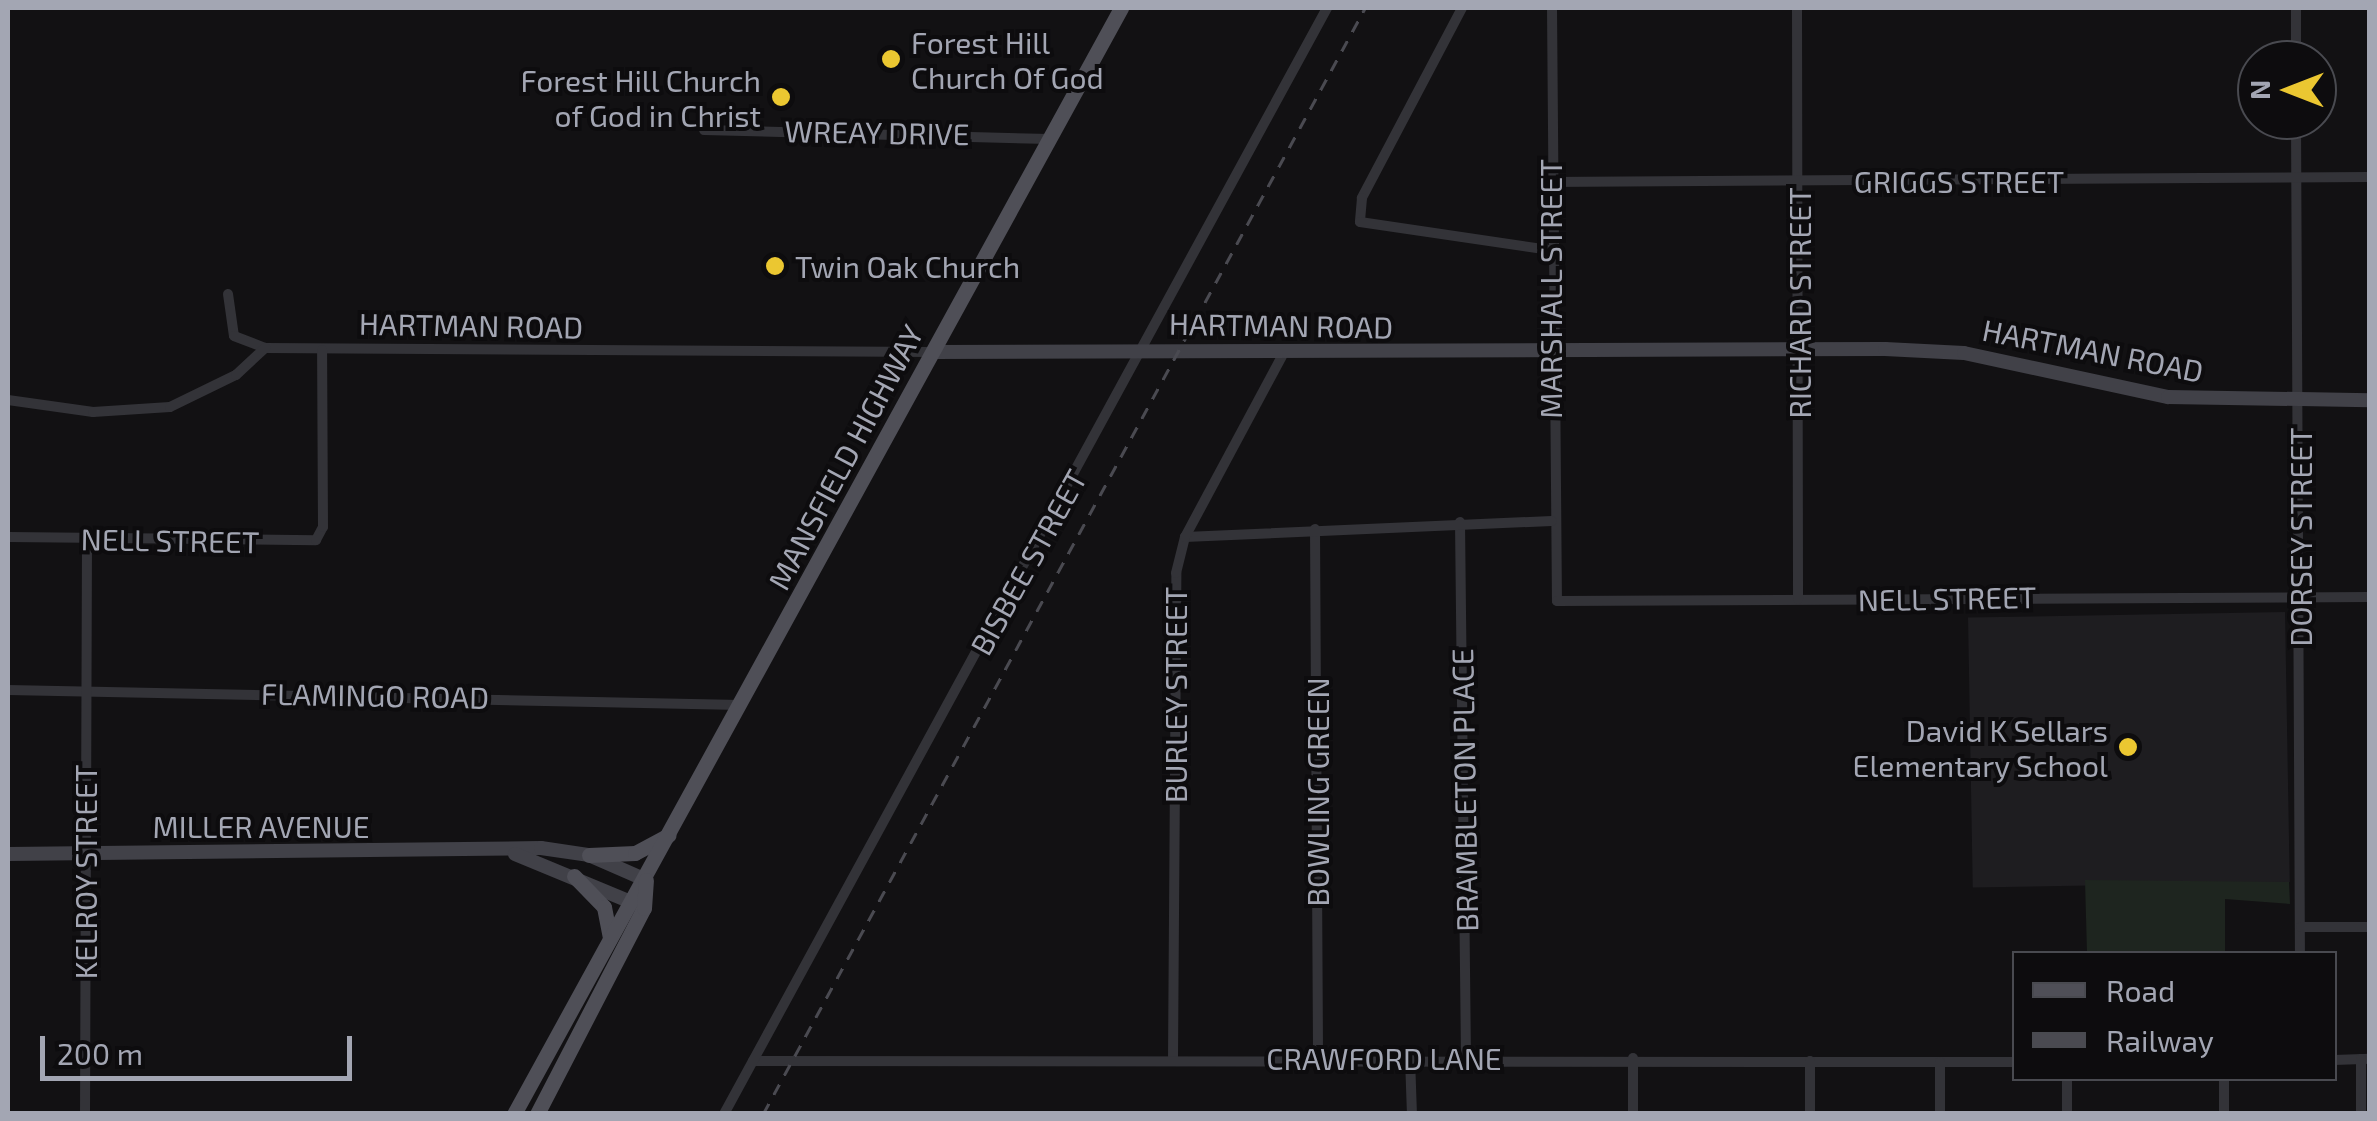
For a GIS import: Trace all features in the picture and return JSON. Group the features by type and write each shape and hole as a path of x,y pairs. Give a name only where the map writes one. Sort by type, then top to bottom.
{"main road":[{"name":"MANSFIELD HIGHWAY","path":"537,1114 646,880 1121,8"},
{"path":"589,854 635,853 672,833"},
{"path":"574,876 604,907 610,937"},
{"name":"MANSFIELD HIGHWAY","path":"514,1114 610,937 637,904"}],"street":[{"name":"BISBEE STREET","path":"724,1114 1145,350 1328,8"},
{"path":"1462,8 1362,198 1360,222 1549,250"},
{"name":"MARSHALL STREET","path":"1552,8 1548,182 1553,571"},
{"name":"RICHARD STREET","path":"1797,8 1798,599"},
{"path":"2296,8 2296,40"},
{"name":"WREAY DRIVE","path":"704,130 1050,139"},
{"name":"DORSEY STREET","path":"2296,140 2301,402 2300,951"},
{"name":"GRIGGS STREET","path":"1548,182 2370,178"},
{"path":"8,400 92,412 170,406 236,376 265,348 234,336 228,294"},
{"name":"HARTMAN ROAD","path":"265,348 1145,350 1282,356 1549,350 1964,353 2168,397 2301,402 2370,400"},
{"name":"NELL STREET","path":"8,537 304,542 323,526 322,350"},
{"name":"BURLEY STREET","path":"1173,1059 1176,573 1184,537 1282,356"},
{"path":"1184,537 1315,528 1552,521"},
{"name":"BRAMBLETON PLACE","path":"1460,522 1466,1058"},
{"name":"BOWLING GREEN","path":"1315,528 1318,1056"},
{"name":"KELROY STREET","path":"85,1114 87,538"},
{"name":"NELL STREET","path":"1553,571 1554,597 1567,604 2370,597"},
{"name":"FLAMINGO ROAD","path":"8,690 688,697 742,706"},
{"name":"MILLER AVENUE","path":"8,854 589,854 646,880"},
{"name":"MILLER AVENUE","path":"515,854 637,904"},
{"path":"2301,927 2370,927"},
{"name":"CRAWFORD LANE","path":"753,1060 1318,1056 2012,1062"},
{"path":"1410,1058 1412,1114"},
{"path":"1633,1058 1633,1114"},
{"path":"2337,1060 2365,1059 2361,1114"},
{"path":"1810,1061 1810,1114"},
{"path":"1940,1062 1940,1114"},
{"path":"2067,1081 2067,1114"},
{"path":"2224,1081 2224,1114"}],"shaded area":[{"name":"David K Sellars Elementary School","path":"2285,612 2290,882 1973,887 1968,618"},
{"path":"2085,880 2289,882 2290,904 2225,899 2225,951 2087,951"}],"railway":[{"path":"763,1114 1365,8"}],"place":[{"name":"Forest Hill Church Of God","path":"891,59"},
{"name":"Forest Hill Church of God in Christ","path":"781,97"},
{"name":"Twin Oak Church","path":"775,266"},
{"name":"David K Sellars Elementary School","path":"2128,747"}]}
